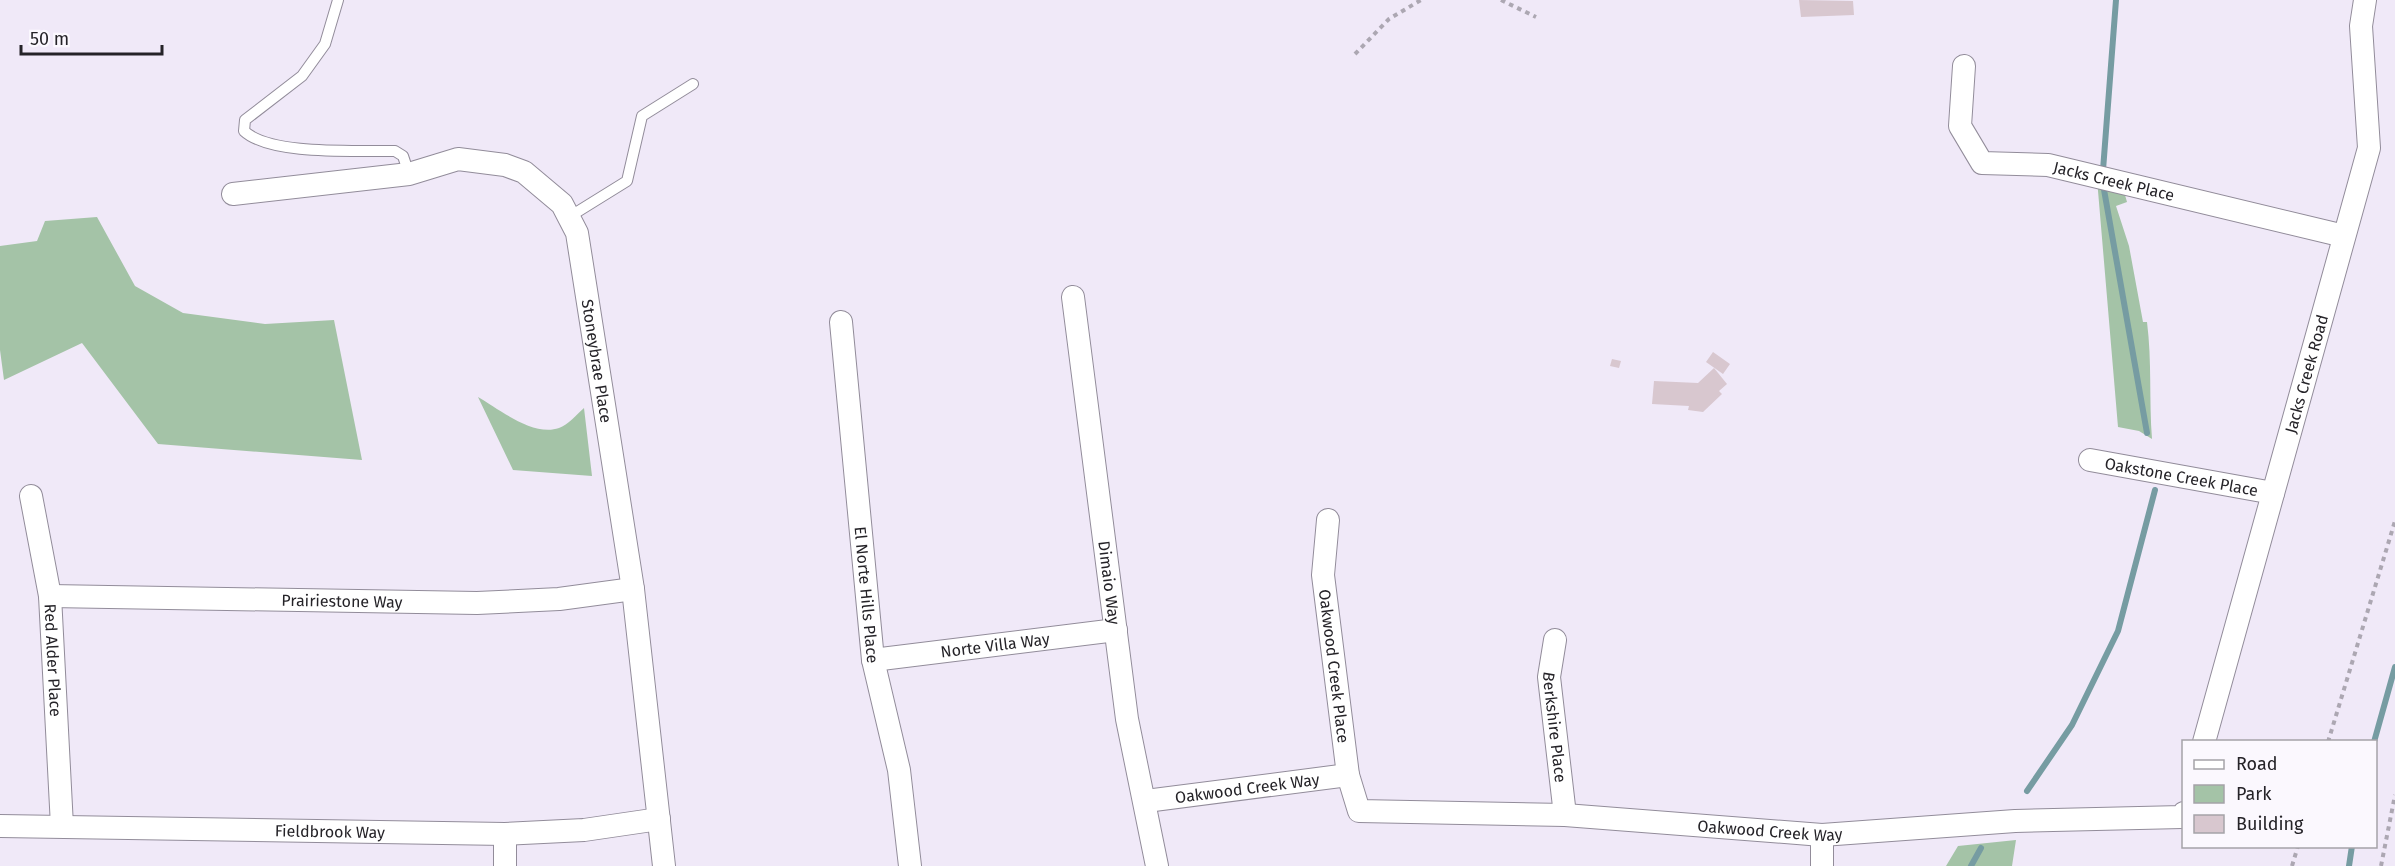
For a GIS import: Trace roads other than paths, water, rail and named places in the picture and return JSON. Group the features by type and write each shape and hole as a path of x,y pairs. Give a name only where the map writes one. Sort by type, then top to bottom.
{"street":[{"name":"Jacks Creek Road","path":"2204,740 2369,148 2361,26 2365,0"},
{"name":"Jacks Creek Place","path":"1964,66 1960,126 1982,163 2048,165 2344,236"},
{"name":"Stoneybrae Place","path":"233,194 409,174 458,159 505,165 524,172 562,204 577,233 633,589 664,866"},
{"name":"Dimaio Way","path":"1073,297 1127,719 1146,801 1157,866"},
{"name":"El Norte Hills Place","path":"841,322 873,660 899,770 910,866"},
{"name":"Oakstone Creek Place","path":"2090,460 2273,493"},
{"name":"Red Alder Place","path":"31,496 50,596 62,826"},
{"name":"Oakwood Creek Place","path":"1328,520 1323,575 1348,775 1359,811"},
{"name":"Prairiestone Way","path":"50,596 477,603 559,599 633,589"},
{"name":"Norte Villa Way","path":"873,660 1116,630"},
{"name":"Berkshire Place","path":"1555,640 1549,677 1565,814"},
{"name":"Oakwood Creek Way","path":"1146,801 1348,775"},
{"name":"Oakwood Creek Way","path":"1359,811 1565,814 1822,835 2015,821 2182,815"},
{"name":"Fieldbrook Way","path":"0,826 505,834 584,830 659,819"},
{"path":"505,834 505,866"},
{"path":"1822,835 1822,866"}],"lane":[{"path":"338,0 325,44 302,76 244,120 244,131 262,141 283,146 331,151 395,151 403,156 409,174"},
{"path":"569,217 627,181 642,116 693,84"}],"waterway":[{"path":"2103,170 2116,0"},
{"path":"2103,184 2147,433"},
{"path":"2027,791 2072,725 2118,631 2155,490"},
{"path":"2375,740 2395,667"},
{"path":"1971,866 1981,848"},
{"path":"2349,866 2352,848"}]}
